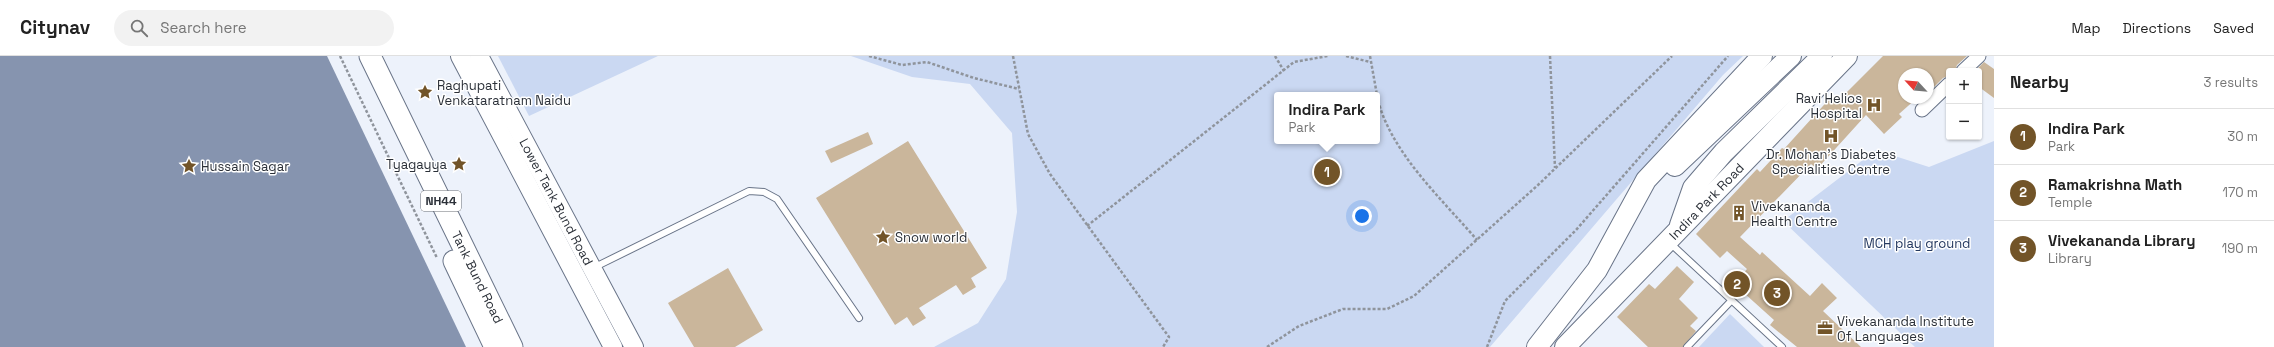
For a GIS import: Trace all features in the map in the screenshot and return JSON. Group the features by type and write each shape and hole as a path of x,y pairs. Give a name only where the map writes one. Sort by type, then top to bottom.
{"highway":[{"name":"NH44","path":"356,56 495,347"},
{"name":"Tank Bund Road","path":"370,56 512,347"}],"main road":[{"name":"Lower Tank Bund Road","path":"460,56 613,347"},
{"name":"Lower Tank Bund Road","path":"479,56 634,347"},
{"path":"1536,347 1597,270 1646,180 1762,56"},
{"path":"1646,180 1679,164 1791,56"},
{"path":"1673,237 1693,188 1716,161 1822,56"},
{"name":"Indira Park Road","path":"1564,347 1673,237 1847,56"}],"street":[{"path":"1966,68 1979,56"},
{"path":"1922,110 1946,87"}],"lane":[{"path":"592,269 749,191 764,192 777,199 859,318"},
{"path":"1673,237 1731,300 1781,347"},
{"path":"1687,347 1731,300"}],"path":[{"path":"340,56 439,265"},
{"path":"869,56 902,64 927,62 974,78 1019,88"},
{"path":"1013,56 1028,134 1050,174 1169,336 1163,347"},
{"path":"1275,56 1284,71"},
{"path":"1088,226 1294,62 1328,56"},
{"path":"1346,56 1370,62"},
{"path":"1370,56 1376,92"},
{"path":"1550,56 1556,169"},
{"path":"1267,347 1299,326 1343,309 1387,309 1414,296 1556,169 1672,56"},
{"path":"1486,347 1505,301 1576,230 1728,56"},
{"path":"1380,110 1381,114 1404,155 1477,240"}],"green space":[{"path":"498,56 658,56 529,116"},
{"path":"851,56 1743,56 1723,75 1490,347 934,347 978,323 1006,279 1017,212 1012,133 970,84 912,77"},
{"name":"MCH play ground","path":"1994,141 1994,347 1915,347 1783,221 1876,150 1929,167"},
{"path":"1730,314 1764,347 1699,347"}],"shaded area":[{"name":"Hussain Sagar","path":"0,56 327,56 466,347 0,347"}],"building":[{"path":"1883,56 1967,56 1957,65 1956,68 1946,68 1946,77 1934,87 1934,68 1898,68 1898,104 1910,104 1899,114 1902,117 1884,134 1866,115 1817,169 1811,164 1740,237 1760,255 1762,252 1810,296 1822,283 1837,298 1823,311 1861,347 1797,347 1770,325 1774,320 1734,284 1747,269 1727,251 1720,258 1696,234 1757,169 1760,172 1782,148 1784,149 1832,96 1838,101"},
{"path":"1984,62 1994,69 1994,98 1982,89 1982,68 1978,68"},
{"path":"868,132 873,144 831,163 825,151"},
{"path":"908,141 987,268 971,278 976,287 963,295 956,285 919,308 926,318 913,326 907,317 895,325 816,198"},
{"path":"1677,266 1694,282 1679,299 1698,318 1690,326 1696,331 1683,347 1648,347 1617,317 1649,284 1655,289"},
{"path":"728,268 763,330 735,347 694,347 668,303"}],"place":[{"name":"Raghupati Venkataratnam Naidu","path":"425,92"},
{"name":"Ravi Helios Hospital","path":"1874,105"},
{"name":"Dr. Mohan's Diabetes Specialities Centre","path":"1831,136"},
{"name":"Tyagayya","path":"459,164"},
{"name":"Hussain Sagar","path":"189,166"},
{"name":"Indira Park","path":"1327,172"},
{"name":"Vivekananda Health Centre","path":"1739,213"},
{"name":"Snow world","path":"883,237"},
{"name":"Ramakrishna Math","path":"1737,284"},
{"name":"Vivekananda Library","path":"1777,293"},
{"name":"Vivekananda Institute Of Languages","path":"1825,328"}]}
